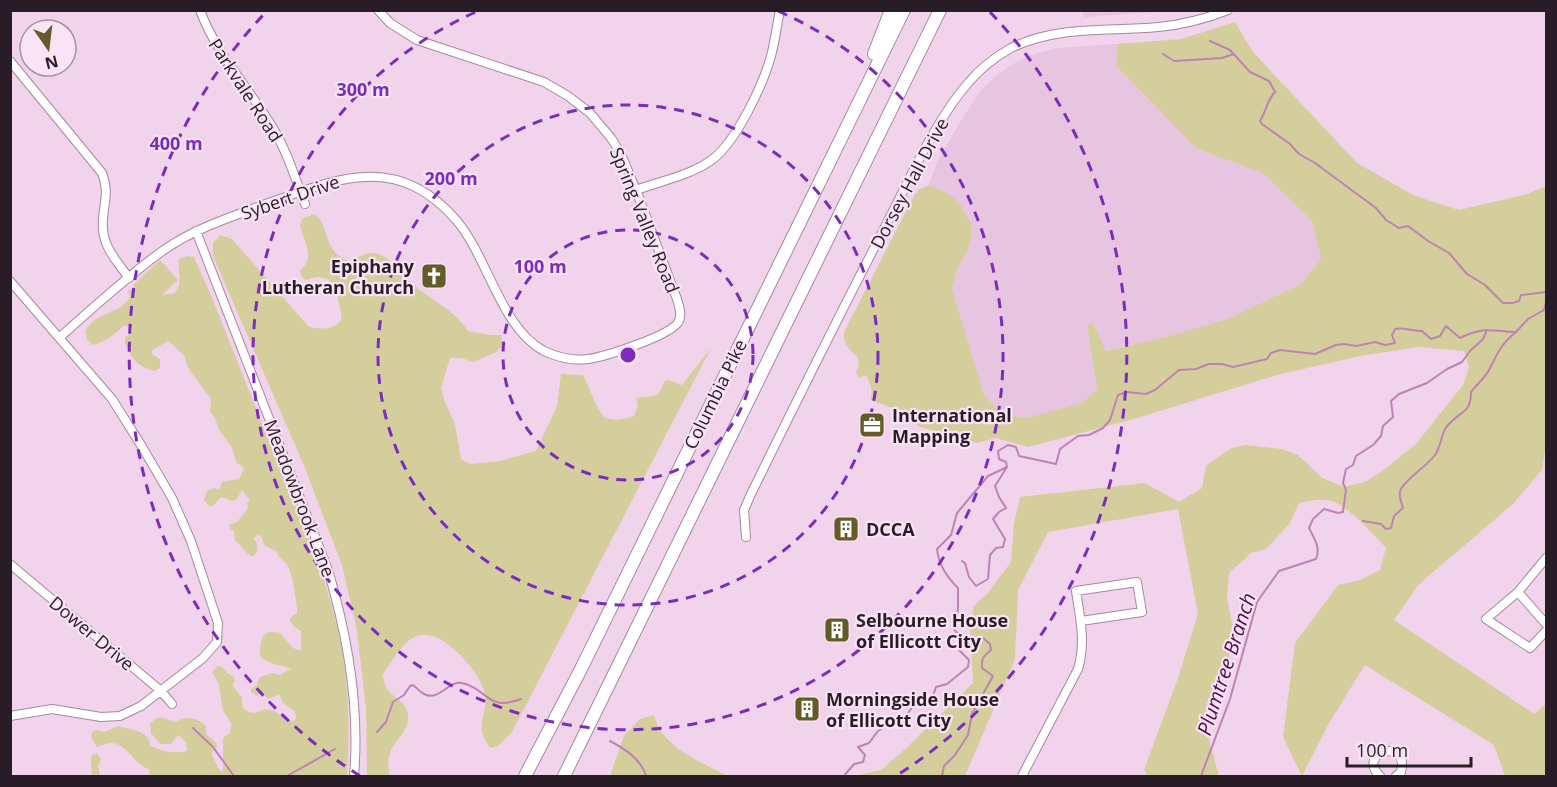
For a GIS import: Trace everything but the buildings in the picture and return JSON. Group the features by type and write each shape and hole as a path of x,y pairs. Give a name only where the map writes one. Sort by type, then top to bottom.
{"highway":[{"path":"842,135 891,10"},
{"name":"Columbia Pike","path":"525,777 904,10"},
{"name":"Columbia Pike","path":"564,777 940,10"},
{"path":"907,79 946,10"}],"street":[{"name":"Parkvale Road","path":"200,10 218,46 277,136 305,204"},
{"name":"Spring Valley Road","path":"378,10 390,23 417,40 555,87 590,113 612,138 636,190 677,299 679,321"},
{"path":"636,190 696,169 712,159 729,143 765,73 771,56 780,10"},
{"name":"Dorsey Hall Drive","path":"746,537 744,510 825,341 916,167 949,108 968,82 988,63 1006,52 1043,36 1083,30 1157,27 1185,23 1228,10"},
{"path":"10,61 102,173 107,186 102,228 105,241 112,256 129,278"},
{"name":"Sybert Drive","path":"60,337 160,253 196,231 330,181 364,176 400,181 428,193 447,210 466,233 517,326 532,343 553,354 575,360 601,356 661,335 679,321"},
{"name":"Meadowbrook Lane","path":"196,231 328,570 344,628 354,692 356,726 354,777"},
{"path":"10,281 111,399 157,471 191,541 218,623 217,642 203,658 130,712 111,717 52,709 10,716"},
{"path":"1546,558 1518,592 1486,619 1530,648 1546,631"},
{"name":"Dower Drive","path":"10,564 161,691 172,704"},
{"path":"1022,777 1078,669 1082,650 1081,621 1076,591 1137,582 1142,612 1081,621"},
{"path":"1518,592 1546,624"},
{"path":"1380,777 1374,768 1374,762 1380,753 1387,751 1397,754 1401,760 1398,774 1410,777"}],"shaded area":[{"path":"1081,11 1168,11 1085,17"},
{"path":"1235,22 1253,52 1357,163 1415,196 1459,210 1527,194 1546,186 1546,444 1542,470 1513,504 1418,585 1394,620 1534,714 1546,704 1546,776 1505,776 1494,745 1365,665 1329,723 1302,776 1283,737 1295,643 1338,585 1360,580 1380,570 1386,548 1343,507 1333,501 1323,500 1299,503 1290,523 1266,549 1251,553 1229,573 1227,598 1234,633 1223,682 1206,729 1219,776 1148,776 1144,770 1178,678 1198,614 1178,509 1048,532 1018,590 1015,659 965,776 855,776 881,770 973,683 970,626 974,606 987,594 1011,562 1014,523 1020,497 1145,483 1179,502 1202,488 1206,466 1231,448 1246,445 1282,449 1298,455 1322,478 1344,487 1365,482 1416,444 1463,385 1469,368 1464,351 1420,347 1360,356 1277,375 1134,419 1028,447 996,438 977,443 920,427 890,407 870,400 872,393 870,384 866,375 859,378 856,372 858,358 847,346 844,332 915,194 928,186 950,195 960,204 971,224 971,239 958,268 952,289 984,394 1000,413 1026,418 1082,403 1097,389 1087,325 1093,323 1106,351 1230,318 1301,284 1321,259 1312,221 1263,173 1197,149 1116,66 1117,44 1181,39"},
{"path":"1117,44 1116,66 1197,149 1263,173 1312,221 1321,259 1301,284 1230,318 1173,335 1105,351 1093,323 1087,325 1097,389 1083,403 1026,418 1000,413 984,394 952,289 958,268 967,252 965,212 950,195 928,186 938,160 965,114 982,89 997,75 1031,55 1056,48"},
{"path":"315,214 320,219 335,253 342,258 352,262 367,254 374,253 383,256 421,291 457,317 468,331 501,335 503,344 496,352 474,362 461,358 450,358 441,388 455,424 461,459 470,464 500,461 536,451 557,406 561,374 583,375 595,403 605,418 619,420 634,416 638,406 636,398 657,394 664,381 669,380 682,385 711,348 512,732 498,746 490,748 482,732 485,697 477,676 452,648 432,636 421,635 411,639 403,646 382,676 387,689 403,703 408,715 405,730 389,755 390,776 367,776 366,709 357,631 342,565 305,468 213,256 213,243 220,235 232,239 309,327 332,327 342,318 336,290 328,279 317,277 306,280 300,271 308,255 300,225 303,218"},
{"path":"194,257 210,293 306,531 330,600 341,643 347,687 349,732 347,776 148,776 150,770 139,764 122,747 111,743 97,747 91,737 92,732 97,730 104,732 118,726 143,734 147,737 150,746 164,751 182,752 187,751 186,742 178,735 171,744 160,744 151,733 150,724 157,718 175,722 187,718 195,719 206,726 206,734 216,743 217,747 211,754 220,771 223,772 223,738 230,733 231,723 223,711 219,684 212,672 217,666 222,667 234,677 235,681 232,685 242,697 243,708 247,711 254,713 271,710 294,721 296,717 294,711 283,703 279,694 269,699 260,693 257,696 251,692 260,677 272,673 279,675 291,669 267,662 260,657 261,642 265,635 273,632 280,633 293,648 301,651 301,631 293,626 290,620 297,613 297,609 288,566 276,551 265,546 261,536 257,535 254,539 257,543 257,550 254,556 250,556 235,540 234,531 229,525 237,522 248,508 247,503 250,500 242,490 237,499 232,501 221,497 213,506 209,506 204,500 207,491 214,488 219,490 222,482 239,479 244,468 236,462 232,447 219,430 210,411 211,399 188,368 184,355 168,341 152,350 152,354 160,359 160,368 154,371 135,361 130,354 125,344 125,337 132,333 131,326 123,326 109,338 92,345 85,331 96,319 126,303 130,297 128,291 160,260 178,280 162,295 175,293 180,280 179,259"},
{"path":"654,715 658,727 674,745 684,753 728,776 610,776 624,736 640,719"},
{"path":"97,753 101,759 98,766 100,776 92,776 91,758"}],"waterway":[{"path":"1210,41 1230,50 1250,72 1269,81 1275,92 1260,121 1262,124 1290,144 1299,154 1315,163 1376,208 1386,220 1399,228 1408,226 1449,253 1467,274 1485,285 1503,303 1519,301 1521,295 1546,292"},
{"path":"1163,54 1174,61 1222,58 1234,54"},
{"path":"1007,467 1006,462 999,459 998,451 1008,445 1016,447 1019,456 1056,464 1060,449 1078,436 1089,435 1103,428 1110,420 1118,395 1127,392 1146,394 1155,390 1179,370 1196,369 1209,364 1233,367 1267,359 1271,353 1280,350 1315,354 1336,345 1356,346 1375,342 1385,345 1395,343 1392,335 1395,329 1422,331 1431,339 1440,336 1446,326 1460,338 1482,331 1516,332 1528,319 1544,310 1546,302"},
{"name":"Plumtree Branch","path":"1201,776 1230,699 1257,602 1279,571 1316,559 1317,547 1309,528 1313,519 1324,509 1343,512 1346,490 1343,483 1346,469 1353,465 1356,456 1373,445 1381,436 1383,426 1393,417 1391,401 1399,394 1427,383 1462,362 1483,339 1487,330"},
{"name":"Plumtree Branch","path":"1363,521 1381,524 1386,529 1391,528 1394,516 1403,508 1401,489 1435,455 1446,428 1467,408 1471,392 1487,373 1503,345 1516,332"},
{"path":"962,561 976,586 988,579 990,555 996,548 1003,547 1005,539 993,519 1006,508 995,486 1007,467"},
{"path":"844,776 854,764 863,762 865,755 858,747 869,743 878,731 902,721 914,705 931,702 936,687 947,684 968,667 969,660 958,649 960,637 954,629 958,608 958,588 944,570 937,549 951,535 957,513 988,476 1007,467"},
{"path":"942,776 944,766 955,755 968,735 972,714 993,676 982,668 982,662 991,650 990,644 983,638 960,642"},
{"path":"377,732 386,722 393,702 413,685 429,696 457,683 462,683 501,703 521,699"},
{"path":"193,728 213,747 234,776"},
{"path":"610,741 627,751 640,764 646,776"},
{"path":"287,776 335,749"}],"place":[{"name":"Epiphany Lutheran Church","path":"434,276"},
{"name":"International Mapping","path":"872,425"},
{"name":"DCCA","path":"846,529"},
{"name":"Selbourne House of Ellicott City","path":"837,630"},
{"name":"Morningside House of Ellicott City","path":"807,709"}]}
